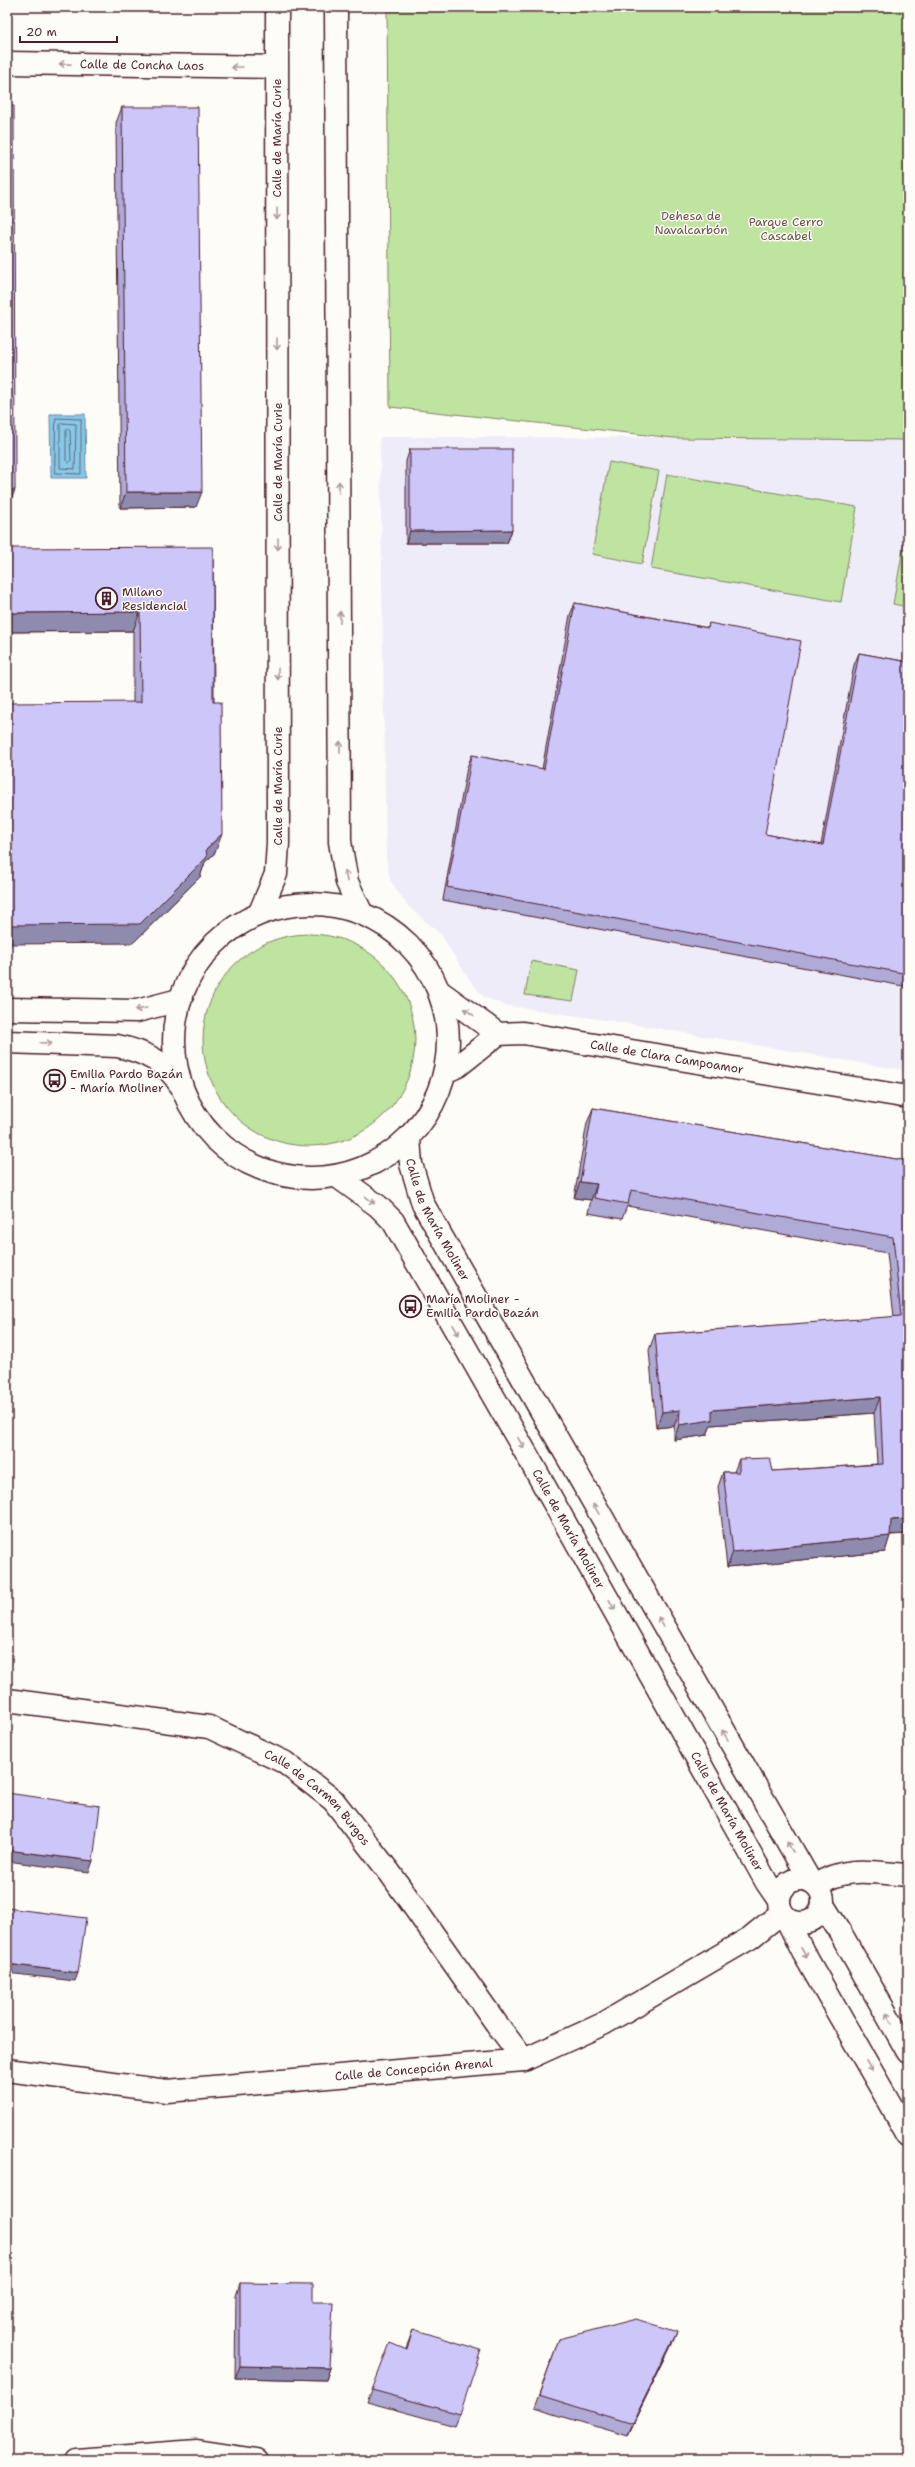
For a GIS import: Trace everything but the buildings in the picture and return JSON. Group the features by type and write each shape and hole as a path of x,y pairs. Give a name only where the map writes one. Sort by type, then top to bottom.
{"street":[{"name":"Calle de María Curie","path":"260,912 276,874 278,844 277,7"},
{"path":"336,7 340,842 347,882 360,912"},
{"name":"Calle de Concha Laos","path":"7,63 276,66"},
{"path":"7,1042 117,1046 135,1050 170,1069 179,1083 197,1119 220,1144 258,1169 298,1179 338,1177 376,1163 409,1139 427,1115 440,1089 445,1072 448,1043 446,1013 439,991 426,966 408,943 386,925 360,912 310,902 260,912 232,927 209,947 191,972 179,1000 173,1042 179,1083"},
{"path":"439,991 498,1034 458,1066 445,1072"},
{"path":"7,1009 137,1011 179,1000"},
{"name":"Calle de Clara Campoamor","path":"498,1034 523,1034 908,1097"},
{"name":"Calle de María Moliner","path":"409,1139 411,1164 423,1204 813,1883 820,1890 823,1906 840,1932 908,2052"},
{"name":"Calle de María Moliner","path":"338,1177 373,1202 393,1221 547,1489 782,1910 803,1952 908,2135"},
{"name":"Calle de Carmen Burgos","path":"7,1700 209,1727 284,1762 333,1800 390,1873 496,2023 524,2060"},
{"path":"823,1906 815,1919 808,1922 793,1922 782,1910 784,1886 789,1881 803,1879 813,1883 829,1876 847,1871 908,1875"},
{"name":"Calle de Concepción Arenal","path":"7,2070 167,2091 524,2060 604,2024 750,1938 782,1910"},
{"path":"76,2460 197,2451 256,2460"}],"shaded area":[{"path":"380,437 908,438 908,1071 638,1025 504,1005 484,997 469,979 441,935 408,906 390,880 386,858"}],"green space":[{"name":"Dehesa de Navalcarbón","path":"387,7 908,7 908,440 674,438 390,407"},
{"path":"609,462 659,471 642,564 592,554"},
{"path":"667,474 857,507 841,602 651,569"},
{"path":"908,521 908,607 893,604"},
{"path":"299,934 319,934 340,938 359,946 377,958 391,972 403,990 411,1009 415,1030 415,1050 411,1071 403,1090 391,1108 377,1122 359,1134 340,1142 319,1146 299,1146 278,1142 259,1134 241,1122 227,1108 215,1090 207,1071 203,1050 203,1030 207,1009 215,990 227,972 241,958 259,946 278,938"},
{"path":"531,961 579,970 573,1001 525,995"}],"water":[{"path":"50,414 85,414 86,478 51,478"}],"place":[{"name":"Milano Residencial","path":"107,599"},
{"name":"Emilia Pardo Bazán - María Moliner","path":"54,1081"},
{"name":"María Moliner - Emilia Pardo Bazán","path":"410,1306"}],"park label":[{"name":"Parque Cerro Cascabel","path":"786,229"}]}
